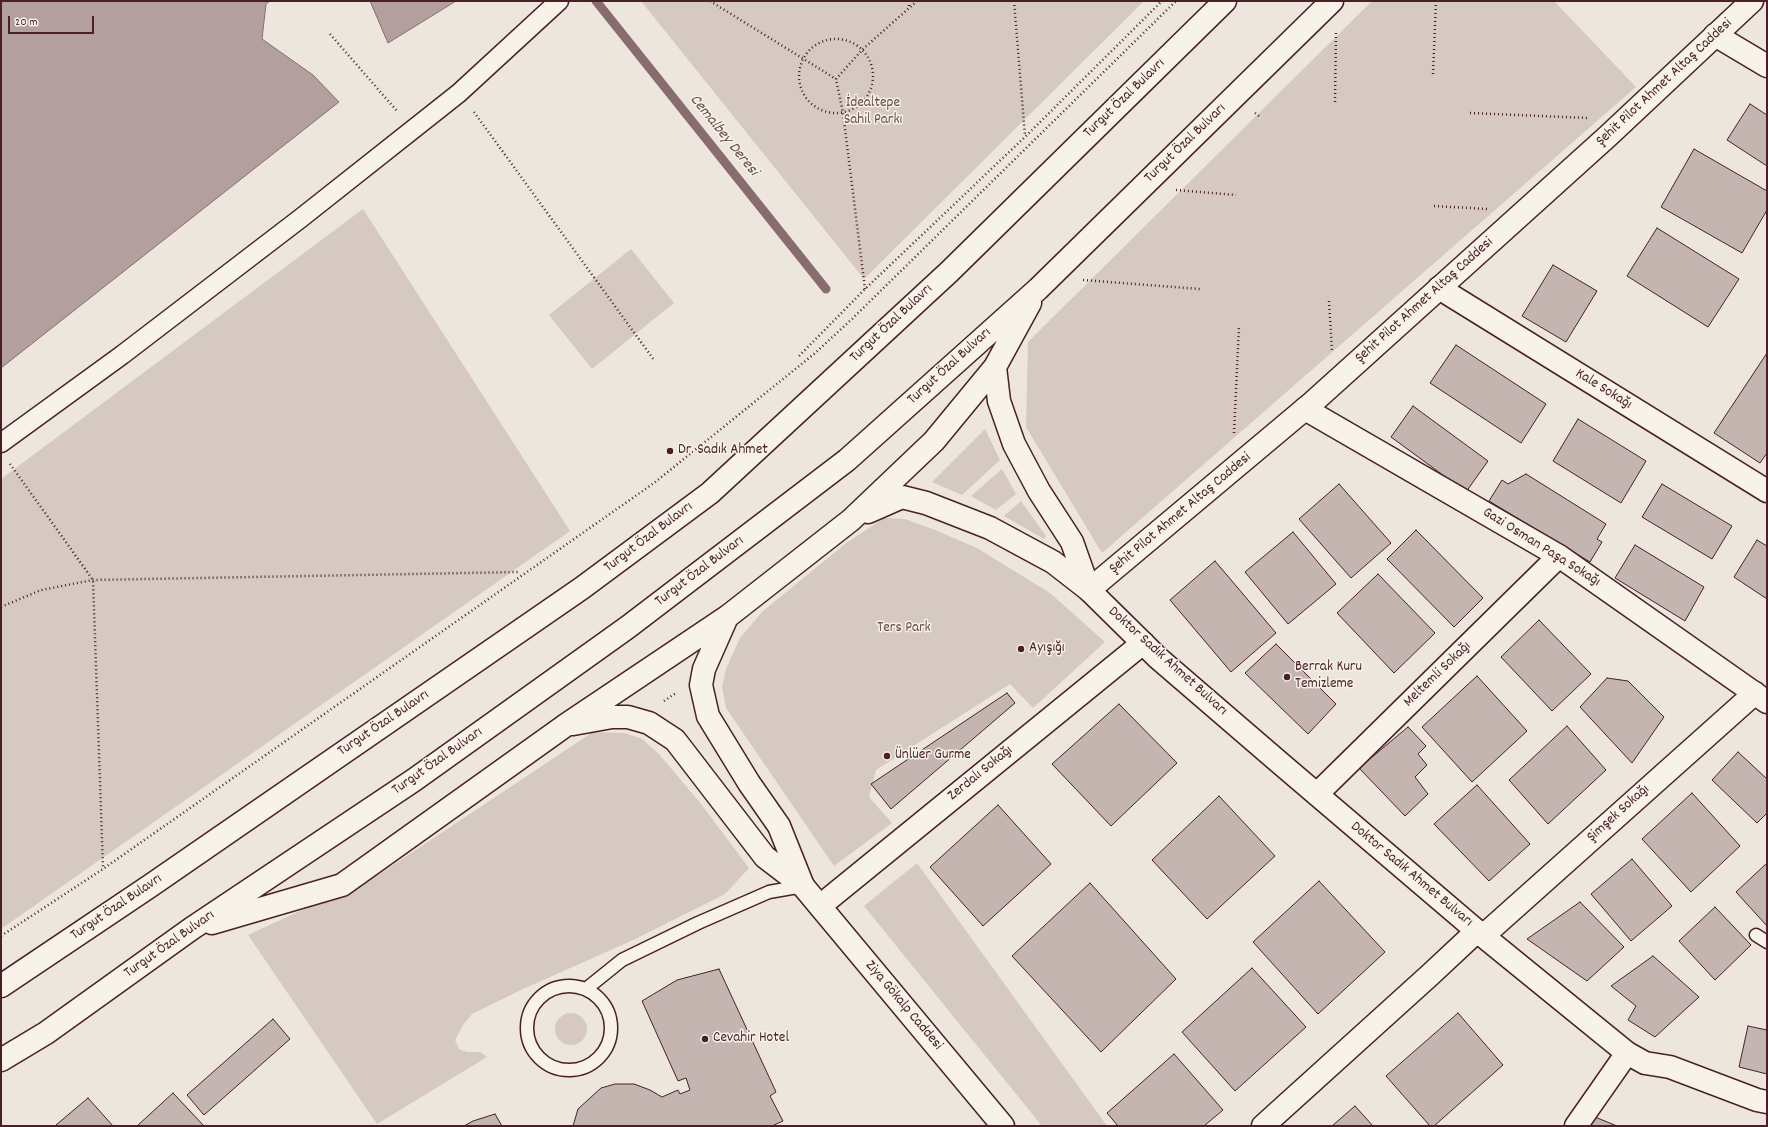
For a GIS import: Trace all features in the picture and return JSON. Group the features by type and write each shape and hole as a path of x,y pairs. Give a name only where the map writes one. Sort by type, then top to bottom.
{"main road":[{"name":"Turgut Özal Bulavrı","path":"1,986 150,886 582,588 710,492 949,272 1225,1"},
{"name":"Turgut Özal Bulvarı","path":"1,1060 46,1033 191,929 414,780 628,626 847,460 1043,283 1332,1"},
{"name":"Şehit Pilot Ahmet Altaş Caddesi","path":"1090,590 1305,409 1625,120 1752,1"},
{"path":"1715,35 1767,66"},
{"path":"191,929 342,885 566,725 727,617 851,520 934,441 995,367 1043,283"},
{"name":"Kale Sokağı","path":"1439,288 1767,491"},
{"path":"995,367 999,401 1014,444 1038,491 1072,542 1090,590"},
{"name":"Gazi Osman Paşa Sokağı","path":"1305,409 1559,556 1761,697"},
{"name":"Doktor Sadık Ahmet Bulvarı","path":"851,520 902,497 926,503 990,528 1052,562 1090,590 1143,643 1317,794 1480,933 1627,1053 1645,1063 1670,1067 1757,1100 1767,1102"},
{"name":"Meltemli Sokağı","path":"1317,794 1559,556"},
{"path":"727,617 704,669 701,685 708,716 779,826 803,886"},
{"name":"Zerdalı Sokağı","path":"820,906 1143,643"},
{"name":"Şimşek Sokağı","path":"1263,1126 1431,974 1761,697"},
{"path":"566,725 612,717 628,717 649,723 675,740 765,857 803,886"},
{"name":"Ziya Gökalp Caddesi","path":"803,886 1003,1126"},
{"path":"1576,1126 1627,1053"}],"street":[{"path":"1,443 122,355 413,130 459,93 559,1"}],"lane":[{"path":"586,989 622,960 698,923 769,892 803,886"},
{"path":"1756,935 1767,942"},
{"path":"572,986 586,989 598,997 606,1009 610,1022 610,1036 605,1050 596,1061 583,1068 569,1070 555,1068 543,1062 534,1051 528,1039 527,1026 530,1013 536,1001 547,992 559,987 572,986"}],"path":[{"path":"710,1 836,79 843,113 865,289"},
{"path":"909,1 909,9"},
{"path":"836,79 863,49 917,1"},
{"path":"1014,1 1025,137"},
{"path":"799,356 865,289 1025,137 1162,1"},
{"path":"1,936 103,869 621,508 654,483 814,354 852,319 1176,1"},
{"path":"1433,74 1436,1"},
{"path":"1335,102 1336,32"},
{"path":"330,34 413,130"},
{"path":"831,38 854,42 863,49 869,58 873,70 873,81 870,92 864,102 854,109 843,113 831,113 810,103 803,93 799,82 799,69 803,58 815,45 831,38"},
{"path":"459,93 654,360"},
{"path":"1470,113 1625,120"},
{"path":"1142,187 1236,194"},
{"path":"1434,206 1525,211"},
{"path":"1043,283 1200,289"},
{"path":"1329,301 1334,383"},
{"path":"1233,470 1239,326"},
{"path":"8,460 93,580 103,869"},
{"path":"1,607 41,590 93,580 519,572"},
{"path":"649,723 650,715 659,705 672,695 684,688 701,685"}],"green space":[{"name":"İdealtepe Sahil Parkı","path":"641,1 1144,1 864,279"},
{"path":"1372,1 1554,1 1636,87 1102,553 1026,427 1028,342"},
{"path":"363,209 570,531 1,929 1,479"},
{"path":"631,249 674,303 592,369 549,315"},
{"path":"985,429 1000,460 962,495 932,482"},
{"path":"1002,469 1016,494 996,510 971,496"},
{"path":"1021,501 1046,536 1044,539 1004,516"},
{"name":"Ters Park","path":"884,518 905,519 977,548 1050,593 1105,642 1033,708 1010,684 876,770 869,797 892,823 834,866 726,708 722,687 726,669 740,638 763,611 845,544"},
{"path":"593,732 625,733 642,739 659,754 701,804 749,868 725,894 631,941 523,989 472,1014 463,1025 455,1040 459,1049 467,1052 480,1052 487,1057 377,1124 248,935 378,875"},
{"path":"917,863 1107,1126 1042,1126 864,906"},
{"path":"568,1013 574,1013 584,1020 587,1029 586,1035 580,1042 574,1045 568,1045 558,1038 555,1032 555,1026 562,1016"}],"shaded area":[{"path":"1,1 270,1 266,4 262,39 313,75 339,102 1,368"},
{"path":"370,1 456,1 388,43"}],"building":[{"path":"1750,104 1767,115 1767,166 1727,140"},
{"path":"1694,149 1767,191 1767,210 1742,253 1661,207"},
{"path":"1657,228 1739,279 1708,327 1627,276"},
{"path":"1553,265 1597,291 1566,342 1522,316"},
{"path":"1456,345 1546,404 1521,443 1430,383"},
{"path":"1767,353 1767,453 1760,463 1714,433"},
{"path":"1413,406 1488,461 1466,492 1391,437"},
{"path":"1578,419 1646,461 1621,503 1553,461"},
{"path":"1526,474 1606,524 1597,539 1602,542 1590,562 1489,501 1502,480 1508,484"},
{"path":"1339,484 1391,543 1351,578 1299,519"},
{"path":"1662,484 1732,526 1712,559 1642,517"},
{"path":"1416,530 1483,598 1454,627 1387,559"},
{"path":"1293,532 1336,584 1288,624 1245,572"},
{"path":"1757,540 1767,546 1767,599 1734,577"},
{"path":"1635,545 1704,587 1685,621 1615,578"},
{"path":"1215,561 1276,633 1231,672 1170,600"},
{"path":"1378,574 1435,633 1394,673 1337,613"},
{"path":"1539,620 1591,674 1552,711 1501,657"},
{"path":"1276,644 1336,704 1308,734 1245,673"},
{"path":"1477,676 1527,731 1472,782 1422,727"},
{"path":"1607,678 1628,681 1664,717 1632,763 1580,707"},
{"path":"1007,693 1015,703 891,809 871,784"},
{"path":"1119,704 1177,763 1111,826 1052,764"},
{"path":"1567,726 1606,770 1548,824 1509,780"},
{"path":"1408,727 1426,746 1418,754 1427,765 1415,777 1428,794 1405,816 1359,768"},
{"path":"1738,752 1767,779 1767,813 1757,823 1712,780"},
{"path":"1477,785 1530,844 1489,881 1434,824"},
{"path":"1692,793 1740,846 1691,892 1642,839"},
{"path":"1219,796 1275,856 1207,919 1152,860"},
{"path":"998,805 1051,864 983,926 930,867"},
{"path":"1632,859 1672,906 1631,941 1591,894"},
{"path":"1767,863 1767,926 1736,892"},
{"path":"1319,881 1385,952 1318,1014 1253,942"},
{"path":"1090,883 1176,979 1101,1052 1012,956"},
{"path":"1580,902 1624,947 1587,981 1527,939"},
{"path":"1715,907 1751,945 1715,980 1679,941"},
{"path":"1653,956 1699,997 1655,1037 1628,1020 1636,1006 1611,986"},
{"path":"1252,968 1306,1027 1235,1091 1182,1032"},
{"name":"Cevahir Hotel","path":"719,969 776,1092 770,1096 783,1121 772,1126 573,1126 578,1109 601,1088 615,1084 634,1084 650,1090 662,1097 678,1090 680,1094 690,1090 686,1078 678,1081 642,1001 677,980"},
{"path":"1458,1013 1503,1065 1434,1126 1430,1126 1386,1076"},
{"path":"273,1019 290,1039 204,1115 187,1095"},
{"path":"1748,1026 1767,1030 1767,1074 1739,1067"},
{"path":"1174,1054 1223,1110 1204,1126 1118,1126 1107,1113"},
{"path":"173,1093 204,1126 137,1126"},
{"path":"88,1098 113,1126 56,1125"},
{"path":"1355,1106 1373,1126 1332,1126"},
{"path":"495,1114 502,1126 464,1126 473,1121"},
{"path":"1595,1117 1617,1126 1591,1126"}],"waterway":[{"name":"Cemalbey Deresi","path":"596,1 826,289"}],"place":[{"name":"Dr. Sadık Ahmet","path":"670,451"},
{"name":"Ayışığı","path":"1021,649"},
{"name":"Berrak Kuru Temizleme","path":"1287,677"},
{"name":"Ünlüer Gurme","path":"887,756"},
{"name":"Cevahir Hotel","path":"705,1039"}]}
